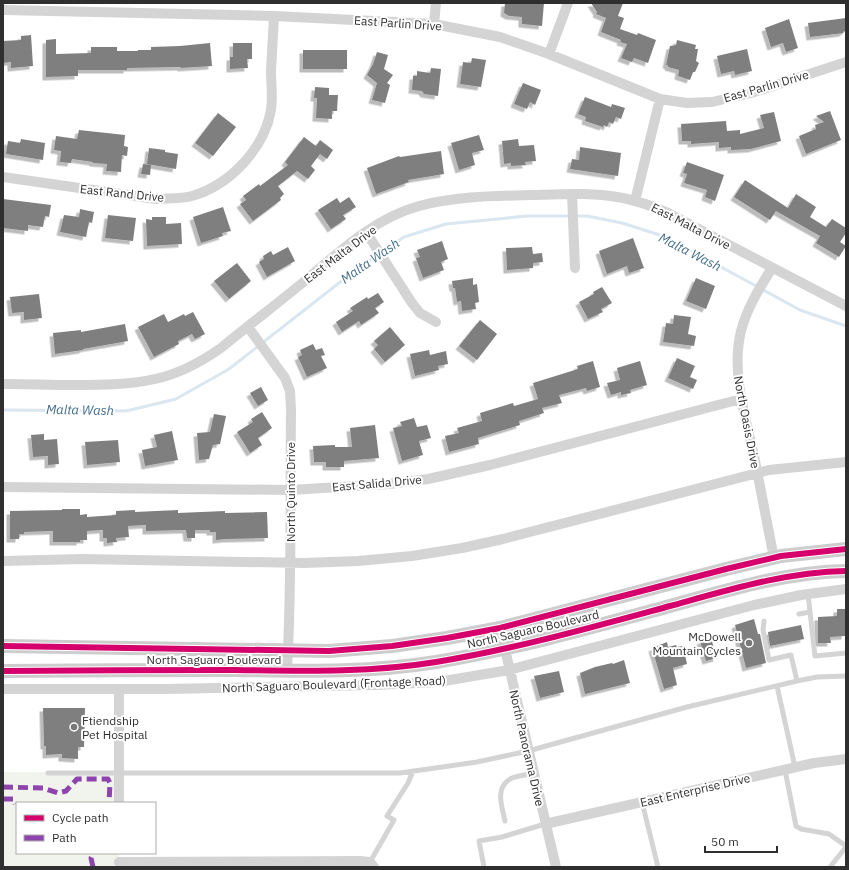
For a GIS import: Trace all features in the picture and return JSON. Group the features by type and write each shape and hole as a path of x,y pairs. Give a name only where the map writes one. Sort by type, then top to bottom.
{"main road":[{"name":"North Saguaro Boulevard","path":"3,646 329,651 392,646 500,628 726,569 774,558 812,552 846,549"},
{"name":"North Saguaro Boulevard","path":"3,671 330,671 381,669 486,653 768,580 825,571 846,571"}],"street":[{"path":"434,24 436,3"},
{"path":"549,54 568,3"},
{"name":"East Parlin Drive","path":"3,10 274,16 434,24 500,37 549,54 660,99 687,103 712,102 751,93 846,62"},
{"name":"East Rand Drive","path":"3,177 156,199 192,196 210,189 230,176 243,164 256,148 265,131 271,110 274,16"},
{"path":"635,201 660,99"},
{"path":"572,194 575,268"},
{"name":"East Malta Drive","path":"3,384 101,385 133,383 156,379 190,367 206,358 248,327 343,248 366,232 403,212 418,206 467,198 596,194 635,201 666,212 846,306"},
{"path":"366,232 412,304 420,313 436,322"},
{"name":"North Oasis Drive","path":"772,268 762,283 748,312 742,330 737,360 741,399 774,558"},
{"name":"North Quinto Drive","path":"248,327 285,378 290,391 290,562 288,650 286,670"},
{"name":"East Salida Drive","path":"3,487 290,490 389,484 428,479 490,465 741,399"},
{"path":"3,561 82,559 304,563 412,556 462,548 503,539 769,470 805,465 846,462"},
{"name":"North Saguaro Boulevard (Frontage Road)","path":"3,688 119,689 430,683 474,677 509,670 746,607 808,594 846,589"},
{"name":"North Panorama Drive","path":"500,628 556,867"},
{"path":"119,689 119,802"},
{"name":"East Enterprise Drive","path":"546,824 814,763 846,759"},
{"path":"119,861 360,861 372,865"}],"lane":[{"path":"808,594 815,656 846,653"},
{"path":"798,614 810,612"},
{"path":"764,621 763,630 770,660 792,655 797,682"},
{"path":"48,773 400,773 477,762 528,751 687,707 817,677 846,676"},
{"path":"777,686 795,768"},
{"path":"785,770 796,826 802,829 829,834 846,846 830,867"},
{"path":"372,865 394,820 387,816 408,783 413,771"},
{"path":"505,821 500,791 511,779 533,773"},
{"path":"642,802 658,867"},
{"path":"484,867 479,841 502,837 546,824"}],"shaded area":[{"path":"3,772 119,773 119,802 16,802 16,854 119,854 119,867 3,867"}],"building":[{"path":"505,3 544,3 542,26 522,24 522,17 509,16 504,13"},
{"path":"591,3 623,3 618,16 624,18 620,29 637,35 638,33 656,40 648,63 634,58 632,62 621,58 627,44 601,32 606,18 596,14 597,12"},
{"path":"846,18 846,31 843,32 844,33 810,37 808,23"},
{"path":"789,19 798,48 786,52 783,43 771,47 765,28"},
{"path":"31,35 33,66 11,68 11,62 3,63 3,41 21,40 21,36"},
{"path":"56,39 56,54 91,53 91,47 117,47 117,51 138,51 151,50 151,47 210,43 212,66 181,68 127,68 127,70 78,70 78,76 46,77 46,40"},
{"path":"677,40 696,45 695,49 698,49 696,61 699,63 690,80 678,76 679,70 666,65 670,46 676,45"},
{"path":"233,43 252,43 252,59 247,59 248,68 230,69 230,57 233,57"},
{"path":"747,49 752,71 735,75 734,71 721,74 717,56"},
{"path":"303,50 347,50 347,69 303,69"},
{"path":"377,52 388,55 384,69 393,75 387,83 390,85 385,103 372,100 377,83 367,75"},
{"path":"472,58 486,60 481,87 460,84 463,62 471,63"},
{"path":"431,68 441,69 438,96 424,94 422,91 412,90 413,76 417,76 417,71 430,73"},
{"path":"523,83 541,90 535,105 530,102 527,109 514,104"},
{"path":"315,87 329,88 329,95 338,95 337,111 332,111 332,119 316,118 317,98 314,98"},
{"path":"585,97 611,107 612,104 625,108 621,119 616,117 613,124 609,122 607,127 585,121 586,117 578,114"},
{"path":"830,111 841,140 806,154 799,136 816,129 815,125 824,122 816,116"},
{"path":"774,112 781,141 751,149 731,150 731,147 719,148 719,142 691,144 691,141 682,141 681,124 726,121 727,131 740,130 740,134 764,128 760,115"},
{"path":"218,113 236,127 213,156 195,143"},
{"path":"79,130 125,135 124,146 128,147 127,156 122,155 121,172 106,171 107,164 72,159 71,163 60,162 61,151 54,150 56,136 77,139"},
{"path":"479,135 484,150 472,153 475,165 459,170 451,143"},
{"path":"304,137 316,146 320,140 333,150 327,159 320,154 311,166 315,170 308,179 297,171 278,186 284,194 280,198 281,200 253,221 240,204 246,200 243,196 259,184 260,186 288,165 285,162"},
{"path":"21,139 45,143 43,160 6,154 8,141 20,143"},
{"path":"518,139 519,146 534,145 536,161 525,162 526,165 511,166 511,163 504,164 502,141"},
{"path":"580,147 621,153 618,176 570,169 572,159 579,160"},
{"path":"149,148 165,150 165,152 178,154 176,169 147,164"},
{"path":"441,151 444,174 408,180 409,182 376,194 367,168 399,156"},
{"path":"687,162 724,175 715,201 705,197 707,190 684,183 687,174 683,173"},
{"path":"143,164 151,165 150,175 141,174"},
{"path":"745,180 788,208 796,194 816,207 810,217 826,227 832,219 846,228 846,233 840,242 846,246 839,257 816,243 820,236 776,211 770,220 734,197"},
{"path":"349,197 356,207 343,215 346,219 331,229 318,210 337,198 340,203"},
{"path":"3,199 51,205 49,217 45,216 43,227 28,225 28,231 3,228"},
{"path":"223,207 231,231 222,233 223,236 201,243 193,217"},
{"path":"80,209 94,212 92,223 89,222 86,237 60,232 64,215 79,217"},
{"path":"108,215 136,218 133,241 105,238"},
{"path":"152,217 166,217 166,224 181,223 182,244 147,246 146,219 152,220"},
{"path":"633,238 644,268 629,273 627,266 607,274 599,251"},
{"path":"442,241 448,259 441,262 444,270 423,278 416,258 420,257 417,250"},
{"path":"288,247 295,261 267,277 259,262 264,259 263,256 271,251 273,255"},
{"path":"532,247 533,254 542,253 543,262 533,263 533,268 507,270 506,248"},
{"path":"237,263 251,281 229,299 214,281"},
{"path":"473,278 473,285 477,284 479,302 475,303 476,309 462,311 461,301 457,302 455,288 453,288 452,281"},
{"path":"696,278 715,286 706,309 686,301"},
{"path":"602,287 612,303 601,309 603,312 588,319 579,302 594,294 593,292"},
{"path":"378,293 384,302 375,308 379,313 361,325 359,321 342,332 336,322 353,311 350,308 367,297 368,299"},
{"path":"39,294 42,318 24,320 24,312 12,313 10,297"},
{"path":"193,312 205,334 195,339 192,334 178,341 179,344 154,357 138,327 164,314 168,322 184,314 185,316"},
{"path":"674,315 691,317 688,334 696,336 694,346 663,342 666,323 673,324"},
{"path":"480,320 497,334 477,360 459,346"},
{"path":"125,324 128,341 55,354 53,333 81,330 81,332"},
{"path":"390,327 405,345 385,362 374,349 378,345 374,341"},
{"path":"313,344 316,350 322,348 325,355 321,356 327,368 307,377 298,357 302,355 300,350"},
{"path":"429,350 430,355 446,351 448,364 438,366 439,370 415,376 410,354"},
{"path":"677,358 695,366 690,377 697,380 693,389 668,378"},
{"path":"593,361 600,387 587,391 586,388 559,395 562,403 542,408 544,413 519,421 520,425 478,438 479,444 449,452 445,436 459,433 457,428 482,421 480,413 513,403 514,406 538,399 533,383 578,369 577,366"},
{"path":"640,361 647,385 630,390 631,393 621,395 621,392 611,395 607,383 620,380 617,368"},
{"path":"261,387 268,400 258,406 250,393"},
{"path":"262,412 272,428 258,438 262,445 250,453 237,432 253,422 251,419"},
{"path":"214,414 226,416 220,444 213,445 209,459 199,460 197,433 210,432"},
{"path":"414,418 417,427 427,425 431,438 419,441 423,455 402,461 393,428 402,426 400,422"},
{"path":"375,425 379,458 344,461 344,467 326,467 326,462 314,462 313,446 335,445 335,447 352,447 350,428"},
{"path":"172,431 178,460 145,466 142,450 157,447 154,435"},
{"path":"44,434 44,440 57,439 59,464 48,465 48,456 33,457 31,435"},
{"path":"118,440 120,462 87,465 85,442"},
{"path":"80,509 80,515 87,514 87,517 116,515 116,511 135,510 135,512 178,510 178,513 225,511 225,513 267,512 268,538 216,540 216,532 210,532 210,530 195,530 195,538 187,538 186,530 146,531 146,525 128,526 129,537 116,538 117,542 107,543 107,538 103,538 103,530 87,531 87,540 80,540 80,542 53,542 53,531 24,532 24,534 19,534 19,539 10,539 10,511"},
{"path":"837,609 846,609 845,636 830,637 831,643 818,643 818,617 837,616"},
{"path":"754,619 758,634 760,634 766,663 746,668 735,625"},
{"path":"801,625 804,639 770,646 768,632"},
{"path":"711,638 717,658 706,661 700,641"},
{"path":"667,642 668,647 676,645 677,647 683,646 687,664 673,668 677,685 664,689 652,648"},
{"path":"624,660 630,683 585,694 580,673 595,667 613,664"},
{"path":"559,671 564,692 540,698 534,676"},
{"path":"43,708 85,708 84,747 78,747 78,759 62,758 62,754 46,755 46,746 44,746"}],"waterway":[{"name":"Malta Wash","path":"3,410 126,411 176,399 229,369 348,276 404,237 446,224 527,216 587,216 622,223 666,237 800,310 846,326"}],"marked path":[{"path":"3,787 43,788 58,793 66,791 77,779 108,779 110,783 109,802"},
{"path":"3,799 13,799 15,804"},
{"path":"93,854 91,858 93,867"}],"cycle path":[{"path":"3,646 329,651 392,646 500,628 781,556 846,549"},
{"path":"3,671 310,671 361,670 411,666 495,651 583,630 714,594 779,578 824,572 846,571"}],"place":[{"name":"McDowell Mountain Cycles","path":"749,643"},
{"name":"Ftiendship Pet Hospital","path":"74,727"}]}
